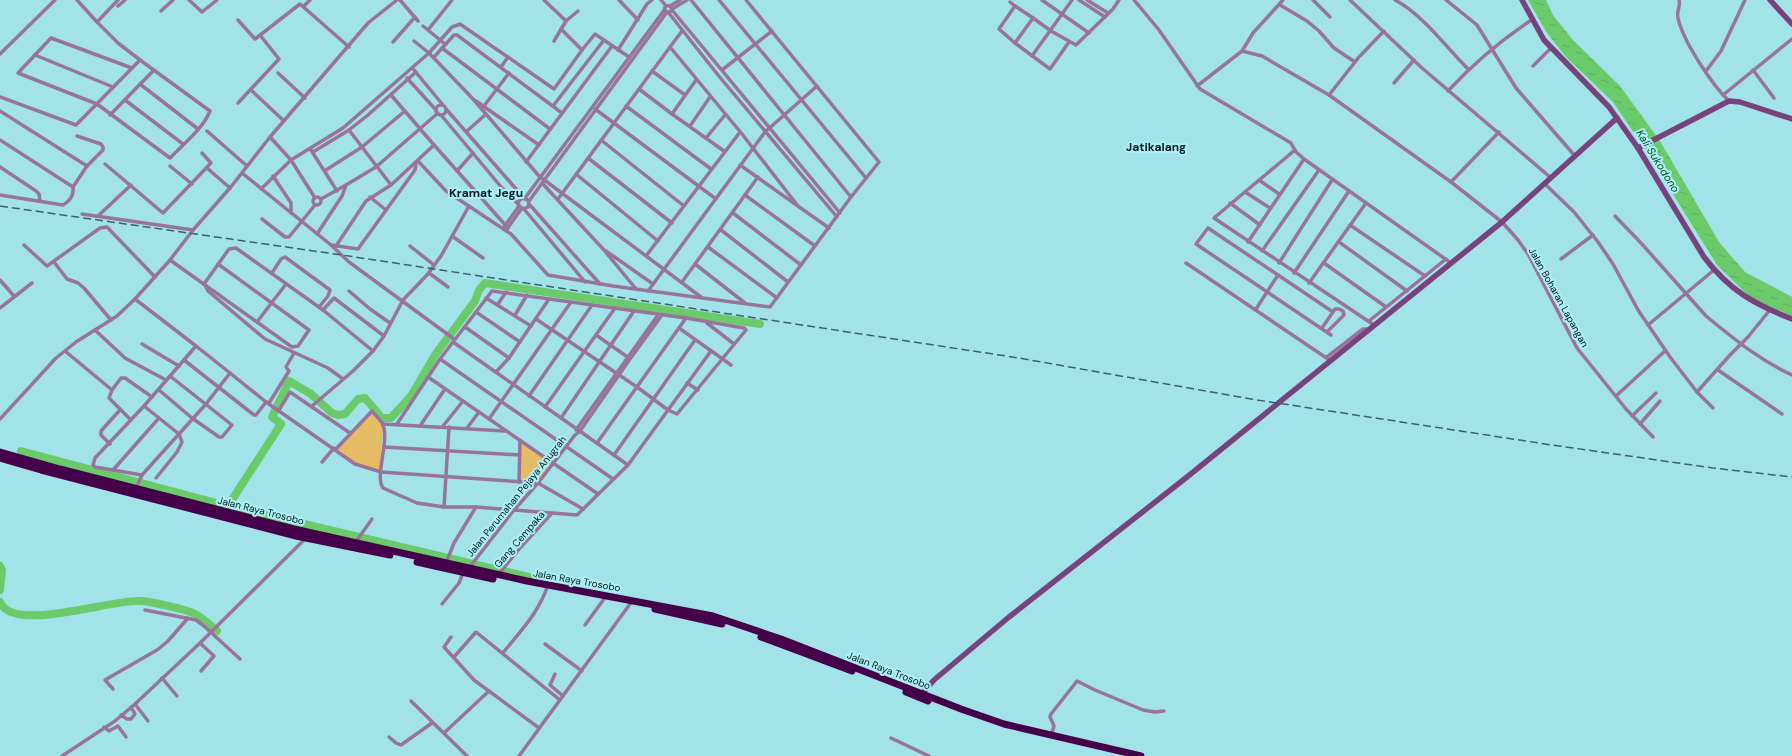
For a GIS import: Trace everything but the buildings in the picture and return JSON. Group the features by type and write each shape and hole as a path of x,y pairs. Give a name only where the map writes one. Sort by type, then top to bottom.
{"highway":[{"name":"Jalan Raya Trosobo","path":"0,452 17,460 306,538 356,542 499,574 547,587 713,616 781,638 1004,724 1052,732 1141,756"},
{"name":"Jalan Raya Trosobo","path":"0,458 17,460 136,487 266,522 469,567 547,587 710,620 922,693 1002,727 1122,756"}],"main road":[{"path":"1522,0 1542,38 1603,100 1640,147 1704,257 1714,270 1736,290 1769,310 1792,319"},
{"path":"1770,0 1792,24"},
{"path":"1640,147 1729,101 1740,102 1792,119"},
{"path":"922,693 928,685 1049,585 1187,477 1371,325 1502,222 1617,118"}],"street":[{"path":"0,54 54,0"},
{"path":"77,0 118,43 153,71 210,111 208,117 198,129 170,158 97,104 18,73 51,38 132,68"},
{"path":"110,0 114,4"},
{"path":"97,22 118,0"},
{"path":"118,6 125,0"},
{"path":"161,11 173,0"},
{"path":"189,0 203,12 217,0"},
{"path":"304,6 310,0"},
{"path":"0,419 65,351 111,320 155,277 193,230 230,188 270,137 349,47 368,23 398,0 418,21"},
{"path":"428,30 452,0"},
{"path":"544,0 566,21"},
{"path":"619,0 638,20"},
{"path":"618,50 647,4 652,0"},
{"path":"661,0 722,70 840,213"},
{"path":"521,207 519,200 524,198 628,57 669,9 680,0"},
{"path":"521,207 528,207 529,202 543,181 669,9 687,0"},
{"path":"691,0 785,113 851,197"},
{"path":"719,0 866,178"},
{"path":"391,94 548,275 585,282 770,307 879,161 746,0"},
{"path":"1042,0 1089,33"},
{"path":"1032,56 1072,0"},
{"path":"1079,0 1105,16"},
{"path":"1087,0 1108,13"},
{"path":"1010,2 1051,31 1076,45 1119,0"},
{"path":"1134,0 1182,62 1197,86 1282,136 1292,144 1295,150 1304,159 1451,263"},
{"path":"1197,86 1242,51 1253,33 1284,0"},
{"path":"1313,0 1330,17"},
{"path":"1350,0 1448,91 1550,177"},
{"path":"1395,0 1405,6 1425,23 1468,69"},
{"path":"1446,0 1477,25 1518,91 1575,156"},
{"path":"1679,0 1677,17 1692,49 1723,95 1729,101"},
{"path":"1706,71 1721,51 1745,0"},
{"path":"238,20 254,39 260,36 300,4 349,47"},
{"path":"1280,5 1307,21 1319,31 1334,48 1355,62"},
{"path":"1015,6 999,29 1050,69 1069,42"},
{"path":"669,9 682,31 837,218"},
{"path":"554,41 566,21 578,11"},
{"path":"393,42 415,17"},
{"path":"1015,43 1033,18"},
{"path":"1448,91 1468,69 1492,48 1533,19"},
{"path":"261,189 291,160 343,128 429,54 452,27 457,24 460,24 508,56 553,89 564,77 594,34 628,57"},
{"path":"423,26 445,44"},
{"path":"561,29 582,50"},
{"path":"558,199 682,31"},
{"path":"722,70 772,31"},
{"path":"1329,95 1355,62 1384,31"},
{"path":"434,58 453,35 457,35 562,113"},
{"path":"238,103 279,59 260,36"},
{"path":"553,106 604,40"},
{"path":"1723,95 1792,40"},
{"path":"414,41 434,58 474,100 485,115 604,250 636,289"},
{"path":"526,162 612,46"},
{"path":"670,47 740,132 798,206"},
{"path":"442,48 550,130"},
{"path":"1533,66 1551,48"},
{"name":"Jalan Boharan Lapangan","path":"1242,51 1262,56 1329,95 1451,182 1502,222 1528,254 1577,348 1632,416 1652,435"},
{"path":"35,55 114,87"},
{"path":"501,67 508,56"},
{"path":"0,96 76,125 140,60"},
{"path":"1394,83 1414,60"},
{"path":"412,68 446,109 467,131 600,284"},
{"path":"1753,70 1774,98"},
{"path":"110,114 153,71"},
{"path":"652,71 685,96"},
{"path":"313,152 349,130 416,72"},
{"path":"278,73 305,98"},
{"path":"484,106 509,73"},
{"path":"404,74 585,282"},
{"path":"672,114 696,80"},
{"path":"140,84 198,129"},
{"path":"648,291 769,127 817,86"},
{"path":"639,89 724,151"},
{"path":"251,90 284,121"},
{"path":"690,126 710,97"},
{"path":"125,100 183,144"},
{"path":"474,100 539,146"},
{"path":"438,113 438,106 443,105"},
{"path":"626,106 711,169"},
{"path":"592,107 716,199"},
{"path":"315,198 321,199 337,191 376,167 438,113 445,113 446,109"},
{"path":"0,111 87,166"},
{"path":"326,170 362,147 405,111"},
{"path":"467,131 485,115"},
{"path":"706,138 725,115"},
{"path":"349,130 391,185"},
{"path":"207,131 247,166"},
{"path":"646,256 724,151 740,132"},
{"path":"1451,182 1498,132"},
{"path":"0,195 63,205 72,196 73,187 87,166 103,150 103,146 77,136"},
{"path":"270,137 291,160 315,198 313,201 315,205"},
{"path":"0,140 73,187"},
{"path":"601,140 684,206"},
{"path":"336,246 360,208 370,197 391,185 434,145"},
{"path":"310,148 326,170 337,191"},
{"path":"1295,150 1230,203 1214,218 1371,325 1386,307 1446,259"},
{"path":"105,164 162,213 212,162 202,153"},
{"path":"458,171 473,153"},
{"path":"588,158 672,223"},
{"path":"1248,242 1304,159"},
{"path":"417,162 442,188 506,228"},
{"path":"331,245 358,249 414,170 417,162"},
{"path":"740,165 828,228"},
{"path":"170,166 192,184"},
{"path":"0,167 36,191 39,194 40,201"},
{"path":"207,168 230,188"},
{"path":"1262,251 1319,170"},
{"path":"242,173 350,262 496,372 628,465"},
{"path":"576,174 658,241"},
{"path":"273,176 291,203 291,213"},
{"path":"682,282 758,177"},
{"path":"1259,180 1279,194"},
{"path":"1279,263 1332,180"},
{"path":"543,181 702,298"},
{"path":"1544,183 1574,212 1593,235 1613,264 1632,301 1665,351 1697,392 1713,408"},
{"path":"98,216 131,185"},
{"path":"317,234 342,196 346,185"},
{"path":"1294,273 1349,191"},
{"path":"1245,192 1270,208"},
{"path":"745,195 815,246"},
{"path":"370,197 386,210"},
{"path":"262,218 288,237 291,236 315,205 320,204 321,199"},
{"path":"1230,203 1260,225"},
{"path":"1309,283 1366,203"},
{"path":"313,405 373,350 384,336 402,300 429,273 469,206"},
{"path":"506,228 521,207"},
{"path":"733,213 800,265"},
{"path":"82,214 193,230"},
{"path":"1615,216 1647,249 1706,316 1740,344 1770,364 1792,375"},
{"path":"1350,225 1425,276"},
{"path":"24,245 46,266 54,262 100,228 106,227 155,277"},
{"path":"1331,335 1196,244 1208,228 1333,312"},
{"path":"721,230 788,282"},
{"path":"1561,259 1593,235"},
{"path":"452,236 483,258"},
{"path":"1339,242 1407,291"},
{"path":"410,246 434,265"},
{"path":"708,247 776,298"},
{"path":"204,284 229,249 236,248 321,308 373,350"},
{"path":"604,250 653,284"},
{"path":"272,273 281,259 285,258 330,290 321,308"},
{"path":"170,260 294,348 298,346 309,332 308,329 218,264"},
{"path":"54,262 67,279 78,283 84,288 111,320"},
{"path":"1186,262 1329,359"},
{"path":"1324,263 1386,307"},
{"path":"695,264 746,303"},
{"path":"1648,325 1714,270"},
{"path":"429,273 448,287"},
{"path":"1256,309 1278,275"},
{"path":"0,280 14,296"},
{"path":"0,308 32,282"},
{"path":"204,284 208,290 269,342 328,368 343,378"},
{"path":"257,322 286,284"},
{"path":"348,291 390,323"},
{"path":"397,424 440,360 452,338 465,328 492,291 686,318 745,328 745,331 698,390 678,413 674,414 569,340 536,319"},
{"path":"498,304 506,292"},
{"path":"515,315 527,295"},
{"path":"135,298 268,402 335,448 355,464 381,472 538,483 583,509"},
{"path":"321,308 334,298 384,336"},
{"path":"486,298 498,304 531,326"},
{"path":"496,372 509,358 549,299"},
{"path":"489,419 571,302"},
{"path":"529,396 592,305"},
{"path":"545,407 615,308"},
{"path":"1322,328 1335,309 1339,309 1343,312 1344,315 1326,332"},
{"path":"1697,392 1752,332 1769,310"},
{"path":"561,418 611,347 634,311"},
{"path":"476,312 520,342"},
{"name":"Jalan Perumahan Pejaya Anugrah","path":"442,604 459,583 469,567 514,510 538,483 579,430 628,358 660,315"},
{"path":"597,443 686,318"},
{"path":"706,322 734,344"},
{"path":"465,328 509,358"},
{"path":"679,328 731,365"},
{"path":"95,330 125,358 166,380"},
{"path":"596,335 628,358"},
{"path":"614,455 695,340"},
{"path":"142,344 179,366"},
{"path":"142,475 95,467 93,464 96,458 159,390 196,346"},
{"path":"65,351 112,390"},
{"path":"322,462 372,411 383,424 384,447 381,472 382,488 417,503 444,507 476,507 576,515 628,465 711,351"},
{"path":"1616,396 1665,351"},
{"path":"184,360 218,388 255,415 268,402 290,371 286,367 294,353"},
{"path":"440,360 613,479"},
{"path":"1718,370 1782,414"},
{"path":"136,487 142,475 206,404 230,373"},
{"path":"159,390 192,418 219,437 222,437 232,424 170,376"},
{"path":"131,420 109,398 112,390 121,378 124,377 152,397"},
{"path":"428,377 598,494"},
{"path":"687,383 698,390"},
{"path":"420,426 445,389"},
{"path":"277,408 290,392 313,405 350,433"},
{"path":"1632,416 1656,393"},
{"path":"443,426 463,401"},
{"path":"1640,424 1660,401"},
{"path":"144,406 179,434 182,442 180,447 156,478"},
{"path":"110,444 101,435 101,431 120,410"},
{"path":"467,428 479,412"},
{"path":"113,470 159,418"},
{"path":"383,424 443,426 506,431"},
{"path":"444,507 449,427"},
{"path":"519,482 520,440"},
{"path":"384,447 520,455"},
{"path":"447,562 454,544 476,507"},
{"name":"Gang Cempaka","path":"499,574 502,568 552,513"},
{"path":"356,542 372,519"},
{"path":"62,756 133,705 200,643 306,538"},
{"path":"503,653 531,619 547,587"},
{"path":"585,625 604,599"},
{"path":"519,756 630,604"},
{"path":"145,610 196,620 211,631 240,659"},
{"path":"112,689 106,680 157,650 168,641 188,618"},
{"path":"454,657 476,632 560,700"},
{"path":"451,637 444,647 469,675 539,728"},
{"path":"200,643 214,656 201,671"},
{"path":"545,644 582,671"},
{"path":"556,674 550,685 563,696"},
{"path":"162,678 177,696"},
{"path":"1052,732 1051,714 1077,681 1094,690 1143,710 1155,712 1164,711"},
{"path":"444,734 489,691"},
{"path":"411,701 467,756"},
{"path":"121,715 127,719 132,719 135,714 133,705"},
{"path":"133,705 148,721"},
{"path":"389,736 396,744 401,744 432,723"},
{"path":"104,727 109,731 118,726 126,737"},
{"path":"891,738 929,756"}],"shaded area":[{"path":"372,412 383,425 380,471 351,461 337,449"},
{"path":"520,440 553,463 538,483 519,482"}],"water":[{"name":"Kali Sukodono","path":"1528,0 1546,0 1553,15 1573,40 1620,86 1660,141 1719,242 1745,272 1792,297 1792,316 1751,298 1717,265 1645,149 1613,102 1566,57 1547,33"}],"waterway":[{"path":"228,506 281,424 272,417 289,381 311,394 332,413 338,415 345,414 358,399 365,398 382,418 391,418 411,396 435,355 475,301 479,290 485,283 760,324"},
{"path":"21,451 228,506 533,578"},
{"path":"0,566 2,570 0,590"},
{"path":"0,602 9,611 24,615 43,615 128,601 142,601 168,606 196,614 217,631"}],"railway":[{"path":"0,206 342,255 1019,358 1251,399 1552,445 1713,468 1792,477"}],"district":[{"name":"Jatikalang","path":"1156,147"},
{"name":"Kramat Jegu","path":"486,193"}]}
